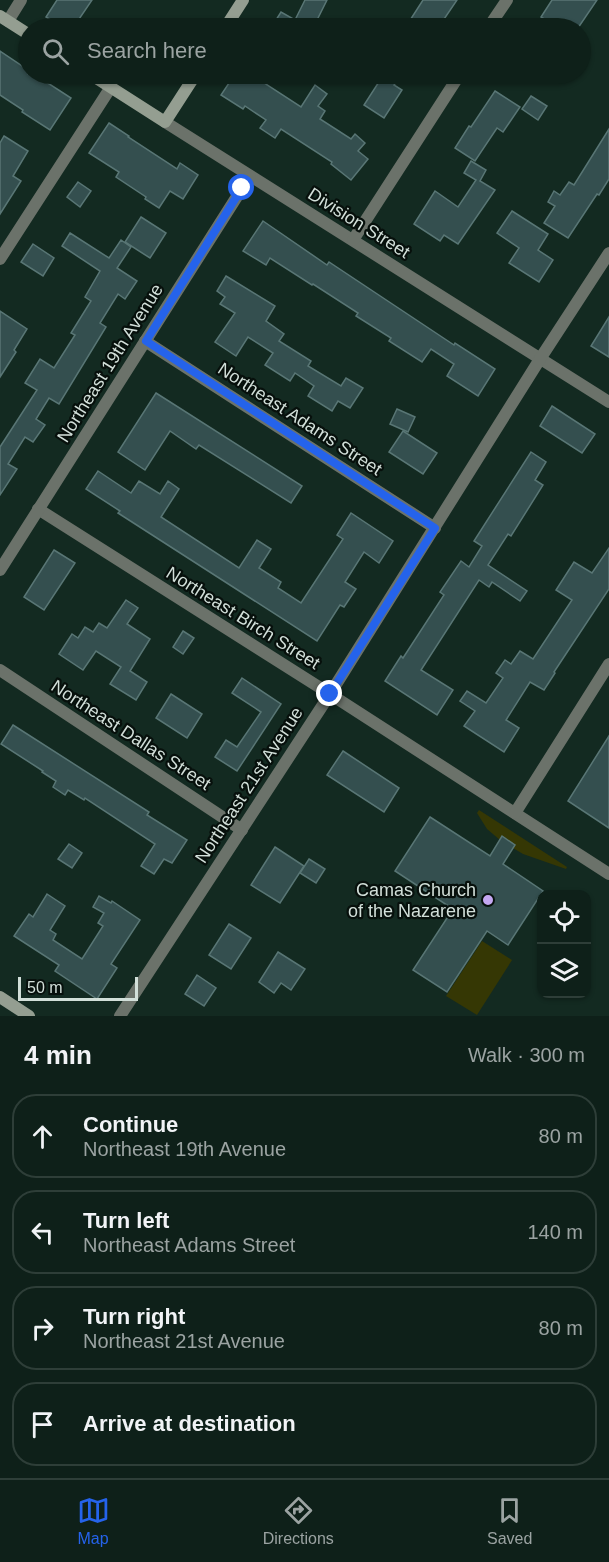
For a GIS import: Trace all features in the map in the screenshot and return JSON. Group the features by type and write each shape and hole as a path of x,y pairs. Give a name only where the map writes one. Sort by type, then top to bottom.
{"street":[{"path":"18,28 4,19 21,0"},
{"path":"231,18 243,0"},
{"path":"495,18 507,0"},
{"name":"Division Street","path":"106,84 609,402"},
{"path":"165,122 190,84"},
{"path":"353,240 454,84"},
{"path":"0,259 111,87"},
{"name":"Northeast 19th Avenue","path":"0,570 250,176"},
{"name":"Northeast 21st Avenue","path":"120,1016 330,694 609,253"},
{"name":"Northeast Adams Street","path":"146,341 435,528"},
{"name":"Northeast Birch Street","path":"38,510 330,694 609,874"},
{"path":"515,813 609,664"},
{"name":"Northeast Dallas Street","path":"0,670 242,830"},
{"path":"0,997 29,1016"}],"shaded area":[{"path":"479,810 567,867 566,869 523,854 513,848 515,845 502,837 500,840 487,829 477,813"},
{"path":"482,941 512,960 477,1015 446,996"}],"building":[{"path":"57,0 92,0 80,18 46,17"},
{"path":"305,0 327,0 318,18 296,18"},
{"path":"423,0 457,0 445,18 411,18"},
{"path":"552,0 597,0 585,18 541,17"},
{"path":"281,12 292,18 277,18"},
{"path":"0,51 18,63 18,84 49,84 71,98 50,130 0,95"},
{"path":"228,84 266,84 301,107 315,85 327,94 318,106 325,111 320,119 351,139 355,134 365,143 358,151 368,159 351,180 331,164 332,162 281,129 275,138 260,128 266,120 245,106 243,109 221,95"},
{"path":"378,84 395,84 402,90 384,118 364,105"},
{"path":"495,91 520,107 503,132 497,128 475,161 455,148"},
{"path":"531,96 547,106 538,120 522,109"},
{"path":"109,123 177,169 180,163 198,175 183,199 170,191 159,208 116,177 119,172 89,153"},
{"path":"609,129 609,179 568,238 544,223 555,206 548,202 554,191 560,195 569,182 574,185"},
{"path":"4,136 28,151 13,176 21,181 0,214 0,143"},
{"path":"471,161 486,170 480,181 495,190 458,244 444,235 440,241 414,224 435,191 458,207 476,180 464,173"},
{"path":"78,182 91,191 80,207 67,197"},
{"path":"512,211 548,234 538,250 553,260 539,282 509,263 519,248 497,233"},
{"path":"141,217 166,233 150,258 125,242"},
{"path":"263,221 327,265 329,262 454,345 455,343 495,369 478,396 447,376 454,364 431,349 422,362 389,341 391,338 356,316 358,313 313,284 270,258 266,265 243,251"},
{"path":"70,233 109,258 121,240 131,247 117,268 137,281 125,299 118,294 100,323 106,327 59,404 49,398 36,419 45,425 33,442 25,437 8,464 17,469 0,495 0,447 37,390 25,383 40,359 54,368 75,335 71,333 91,301 85,297 100,271 62,246"},
{"path":"33,244 54,258 43,276 21,262"},
{"path":"226,276 275,306 266,321 284,334 279,341 311,361 308,366 341,386 346,378 363,388 350,408 338,401 332,411 308,396 314,386 295,373 290,381 265,365 273,353 248,337 236,356 215,342 235,313 220,304 225,297 217,291"},
{"path":"0,311 27,329 0,377"},
{"path":"609,317 609,357 591,346"},
{"path":"156,393 302,486 291,503 199,445 196,449 170,431 145,470 118,452"},
{"path":"552,406 595,434 582,453 540,426"},
{"path":"397,409 415,417 408,432 390,424"},
{"path":"403,431 437,453 423,474 389,452"},
{"path":"531,452 546,462 535,480 543,485 511,536 508,534 488,565 527,591 520,601 492,582 489,587 479,580 421,670 453,690 437,715 385,681 401,656 403,658 444,595 440,592 461,561 469,567 482,546 474,541"},
{"path":"98,471 131,493 139,481 160,494 168,481 179,489 161,517 239,568 257,540 271,549 259,568 281,582 278,588 301,603 343,539 337,535 351,513 393,541 379,563 364,552 345,582 356,589 344,607 340,605 317,641 118,513 120,511 86,489"},
{"path":"609,548 609,589 544,690 530,682 506,720 519,728 504,752 464,726 475,711 460,701 467,691 486,703 503,678 496,673 505,660 511,664 520,651 533,659 572,600 556,590 574,562 592,573"},
{"path":"54,550 75,563 44,610 24,597"},
{"path":"126,600 138,608 127,624 150,639 130,671 147,682 136,700 110,684 121,667 96,651 83,670 59,654 72,634 78,638 85,627 93,632 99,623 107,628"},
{"path":"183,631 194,638 183,654 173,647"},
{"path":"242,678 281,704 237,771 215,757 226,740 237,747 261,712 232,693"},
{"path":"171,694 202,714 187,738 156,718"},
{"path":"13,725 149,812 147,815 187,840 172,863 164,859 154,874 141,866 155,844 85,798 84,800 68,790 65,795 53,787 56,781 1,744"},
{"path":"609,736 609,828 568,801"},
{"path":"343,751 399,788 384,812 327,775"},
{"name":"Camas Church of the Nazarene","path":"430,817 490,856 502,836 515,845 503,864 542,890 537,890 537,900 508,945 487,931 447,992 413,970 453,909 395,871"},
{"path":"69,844 82,853 72,868 58,859"},
{"path":"275,847 304,866 280,903 251,885"},
{"path":"309,859 325,869 316,883 300,873"},
{"path":"47,894 65,906 50,930 56,934 53,940 82,959 103,926 98,923 104,913 93,907 99,896 111,903 112,901 140,920 111,964 117,968 97,999 55,971 59,965 14,936 29,914 33,917"},
{"path":"229,924 251,938 231,969 209,955"},
{"path":"278,952 305,969 291,990 281,983 274,993 259,982"},
{"path":"197,975 216,988 204,1006 185,994"}],"place":[{"name":"Camas Church of the Nazarene","path":"488,900"}],"route":[{"path":"242,188 146,341 435,528 330,694"}]}
